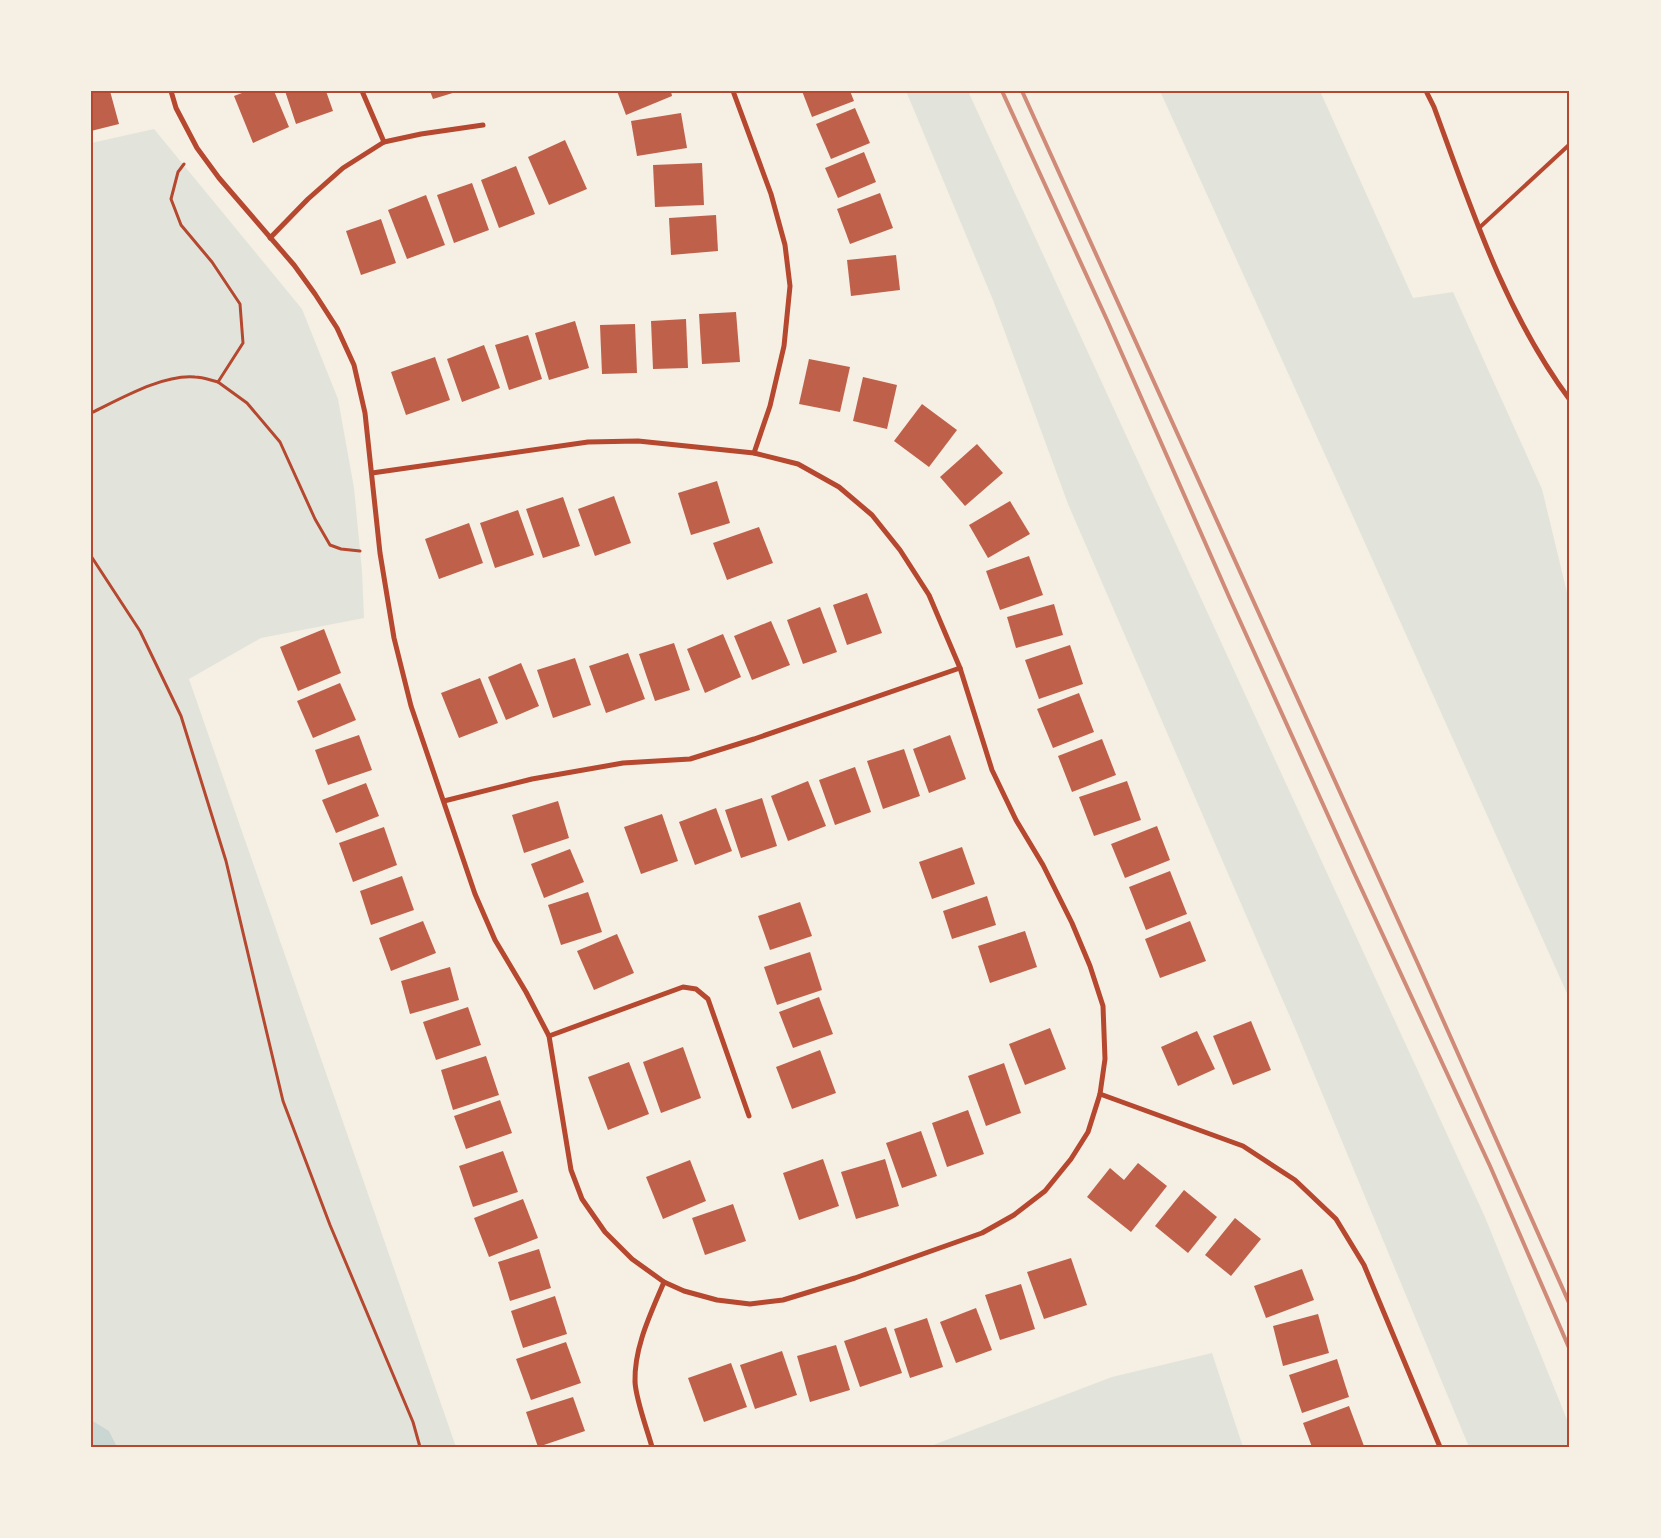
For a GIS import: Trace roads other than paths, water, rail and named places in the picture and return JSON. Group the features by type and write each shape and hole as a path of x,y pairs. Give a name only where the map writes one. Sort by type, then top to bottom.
{"street":[{"path":"171,91 176,108 197,148 219,178 315,294 336,328 354,365 365,413 380,553 394,638 411,706 475,894 495,940 526,992 549,1036 571,1170 582,1199 604,1232 632,1259 664,1282 684,1291 717,1300 750,1304 783,1300 855,1278 982,1233 1014,1215 1045,1191 1071,1159 1088,1132 1100,1094 1105,1059 1103,1006 1090,966 1072,923 1016,820 992,770 960,668 929,595 900,550 872,515 839,487 798,464 754,453 638,440 588,442 372,473"},
{"path":"362,91 384,142"},
{"path":"733,91 771,194 785,245 790,286 784,346 770,406 754,453"},
{"path":"1426,91 1479,228 1515,310 1538,351 1570,400"},
{"path":"270,238 308,199 343,168 384,142 421,134 482,125"},
{"path":"444,801 532,779 623,763 690,759 960,668"},
{"path":"549,1036 683,987 696,989 708,999 749,1116"},
{"path":"1100,1094 1243,1146 1295,1180 1336,1219 1364,1264 1440,1447"},
{"path":"652,1447 635,1385 635,1363 664,1282"}],"lane":[{"path":"1479,228 1570,144"}],"railway":[{"path":"1002,91 1107,320 1230,599 1355,875 1490,1166 1570,1350"},
{"path":"1022,91 1418,964 1570,1305"}]}
